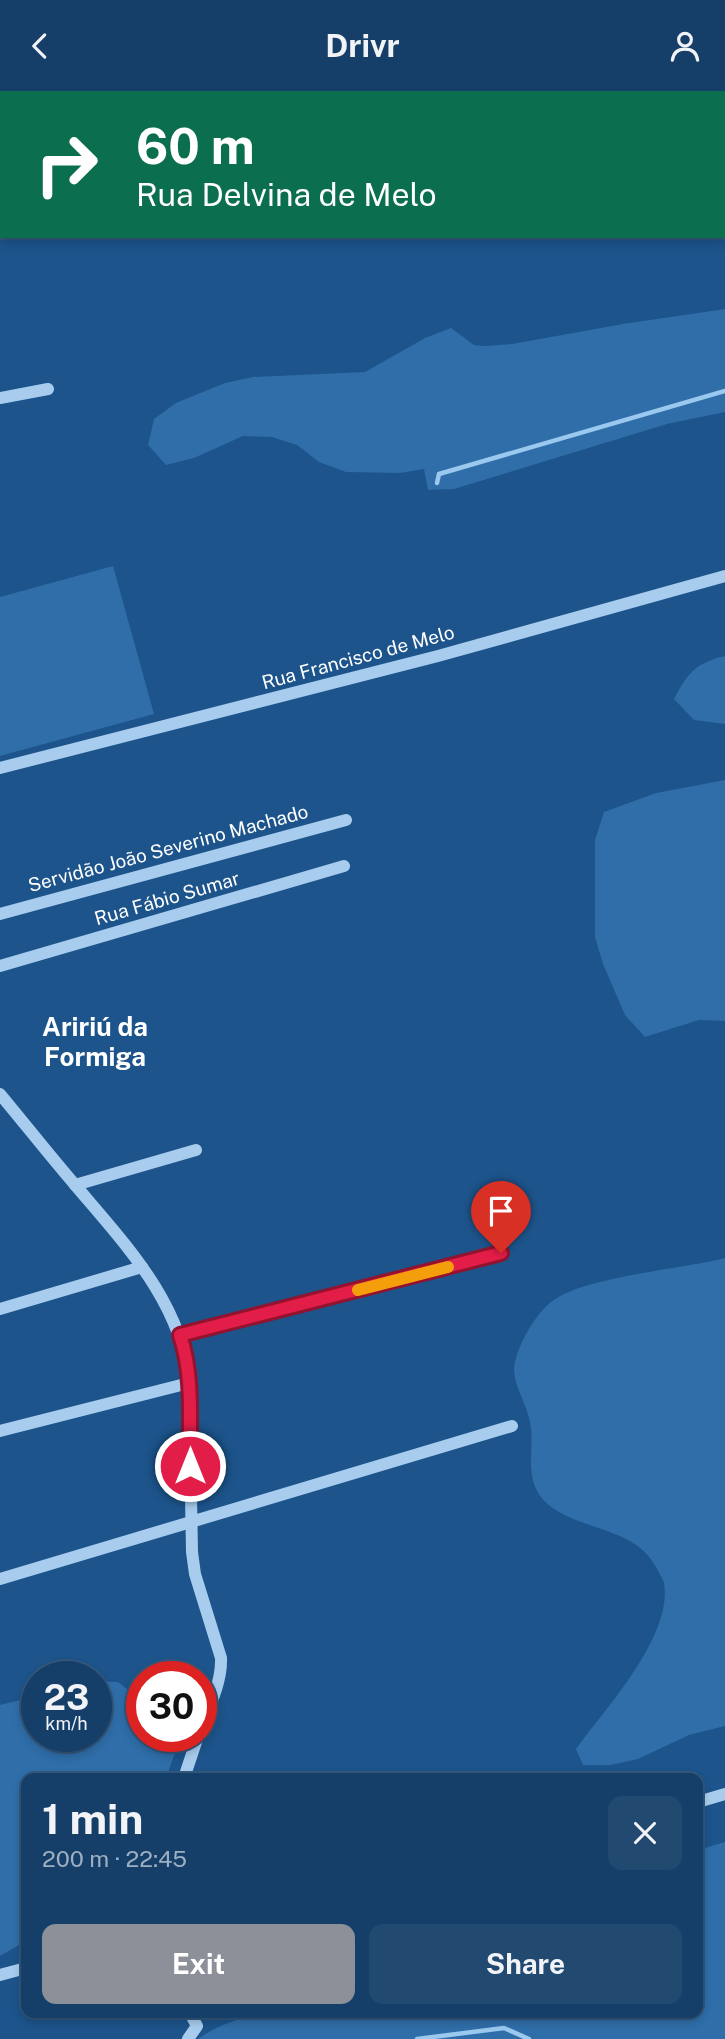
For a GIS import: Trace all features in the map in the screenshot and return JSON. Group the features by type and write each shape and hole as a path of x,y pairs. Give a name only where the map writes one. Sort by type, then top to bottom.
{"street":[{"path":"0,398 48,389"},
{"name":"Rua Francisco de Melo","path":"0,768 438,656 725,576"},
{"name":"Servidão João Severino Machado","path":"0,914 346,820"},
{"name":"Rua Fábio Sumar","path":"0,966 344,866"},
{"path":"0,1094 118,1234 170,1312 180,1335 187,1360 189,1383 191,1523 195,1574 221,1658 217,1683"},
{"path":"75,1185 195,1150"},
{"path":"180,1335 501,1253"},
{"path":"0,1309 142,1267"},
{"path":"0,1431 189,1383"},
{"path":"0,1579 512,1426"},
{"path":"186,1773 193,1752"},
{"path":"703,1801 725,1794"},
{"path":"0,1975 21,1969"},
{"path":"188,2039 197,2026 193,2018"}],"shaded area":[{"path":"725,309 725,412 667,424 454,489 428,490 424,469 400,473 346,472 319,462 297,445 272,437 243,436 194,458 166,465 148,445 154,419 176,403 225,383 253,377 365,372 425,338 451,328 474,345 512,344"},
{"path":"113,566 154,714 0,756 0,597"},
{"path":"725,656 725,724 694,720 674,699 693,671 706,662"},
{"path":"725,780 725,1021 699,1020 645,1037 625,1015 603,964 595,937 595,840 604,812 656,793"},
{"path":"725,1258 725,1726 689,1735 638,1759 611,1765 583,1765 576,1749 635,1671 648,1648 664,1604 664,1583 648,1555 636,1545 623,1537 563,1514 541,1497 532,1476 530,1422 515,1377 516,1357 536,1317 565,1293 608,1280"},
{"path":"112,1682 118,1682 126,1688 126,1752 175,1752 168,1773 21,1773 21,1944 0,1956 0,1705 21,1700 21,1752 112,1752"},
{"path":"725,1842 725,2039 198,2039 225,2024 244,2018 703,2018 703,1849"}],"waterway":[{"path":"437,483 439,474 725,391"},
{"path":"417,2039 504,2028 529,2039"}],"slow traffic":[{"path":"358,1290 448,1267"}],"district":[{"name":"Aririú da Formiga","path":"95,1041"}],"route":[{"path":"190,1466 189,1383 187,1360 180,1335 501,1253"}]}
